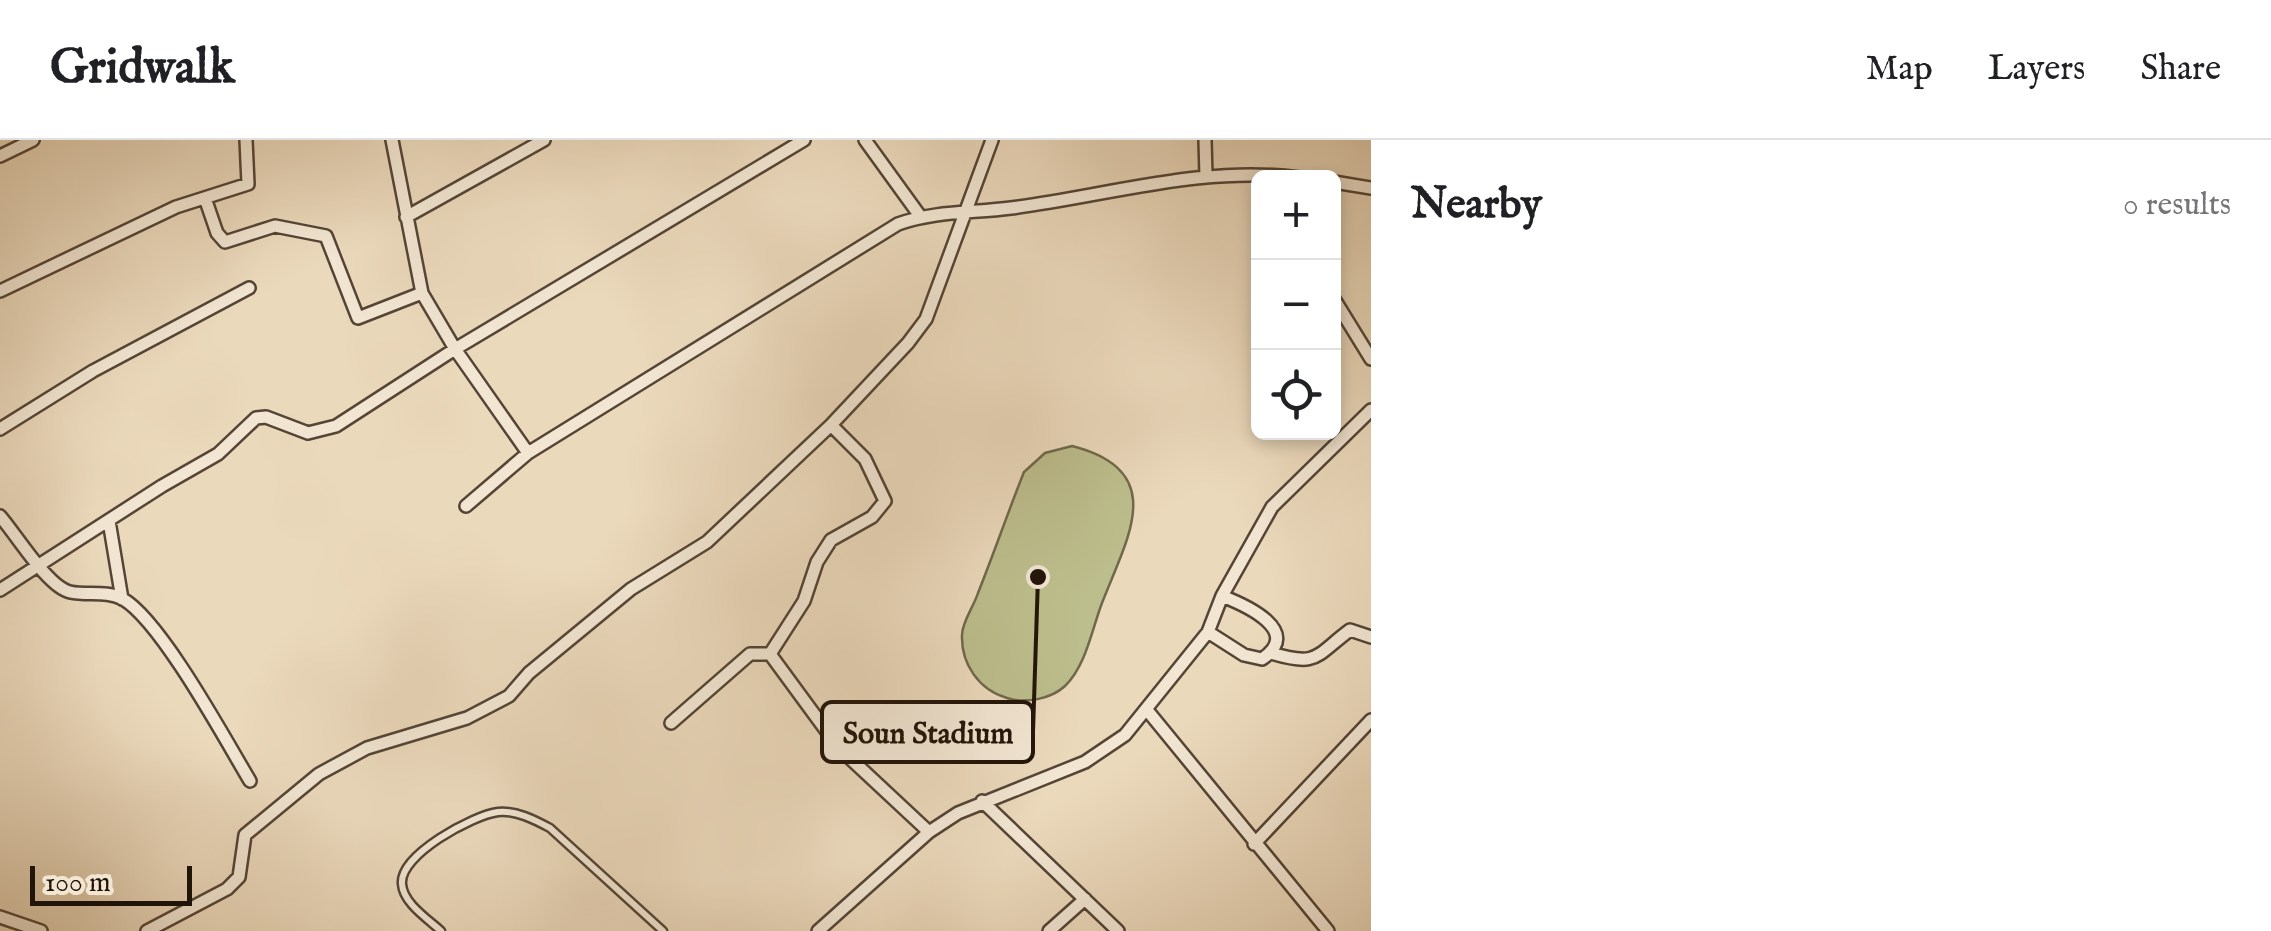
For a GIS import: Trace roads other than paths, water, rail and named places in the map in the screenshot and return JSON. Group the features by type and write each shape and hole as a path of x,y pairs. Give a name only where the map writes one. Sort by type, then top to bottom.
{"street":[{"path":"0,156 33,140"},
{"path":"0,291 143,222 248,184 246,140"},
{"path":"392,140 422,293 454,350 528,453"},
{"path":"406,217 544,140"},
{"path":"0,590 189,474 230,445 256,418 320,432 804,140"},
{"path":"147,931 228,889 239,878 245,835 319,774 368,748 467,718 509,696 528,674 631,589 707,542 831,425 926,319 992,140"},
{"path":"1205,140 1206,176"},
{"path":"867,141 920,216"},
{"path":"466,506 528,453 898,224 920,216 1206,176 1251,175"},
{"path":"1341,183 1371,188"},
{"path":"204,198 217,233 226,242 276,226 326,236 358,318 422,293"},
{"path":"0,429 93,371 250,288"},
{"path":"1341,310 1371,359"},
{"path":"818,931 929,832 982,801 1086,762 1125,736 1208,632 1222,596 1272,507 1371,410"},
{"path":"770,654 804,601 817,562 831,540 872,517 886,501 865,459 831,425"},
{"path":"0,516 40,562 42,576 54,586 122,599 158,632 250,782"},
{"path":"109,521 122,599"},
{"path":"1208,632 1244,655 1262,659 1271,653 1276,638 1272,624 1256,608 1222,596"},
{"path":"1271,653 1306,662 1321,657 1350,630 1371,637"},
{"path":"671,723 750,654 770,654"},
{"path":"770,654 839,748 929,832"},
{"path":"1147,710 1328,931"},
{"path":"1254,844 1371,720"},
{"path":"982,801 1118,931"},
{"path":"1049,931 1085,899"},
{"path":"0,916 41,931"}],"lane":[{"path":"441,931 410,902 401,886 402,872 409,861 462,824 499,812 529,816 550,828 663,931"}],"place":[{"name":"Soun Stadium","path":"1038,577"}]}
